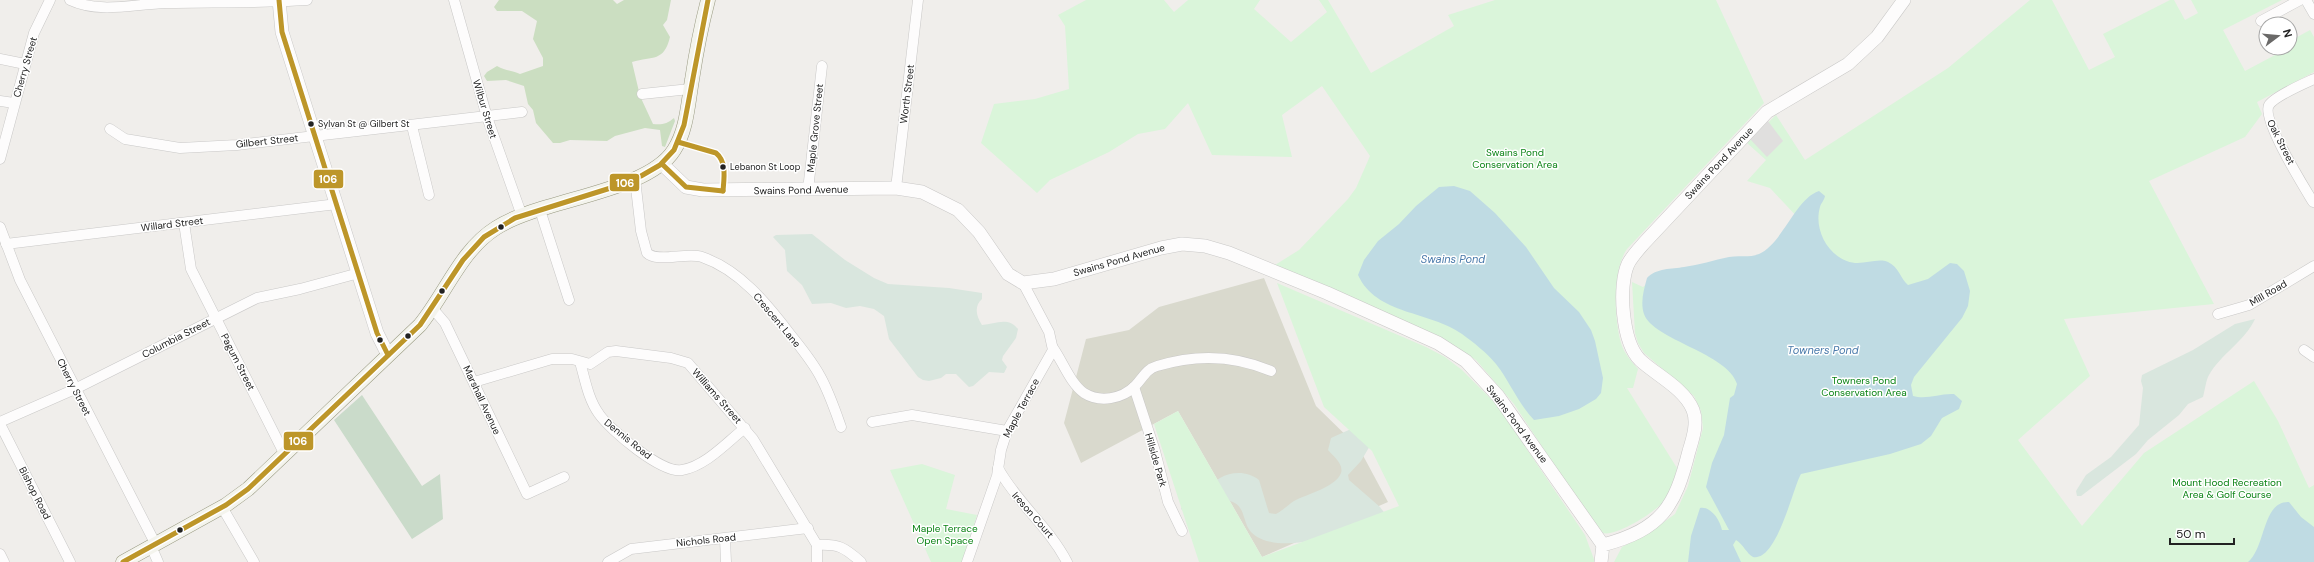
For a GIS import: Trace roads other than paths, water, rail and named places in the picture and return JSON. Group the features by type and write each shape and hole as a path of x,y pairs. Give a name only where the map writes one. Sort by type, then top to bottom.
{"main road":[{"path":"122,562 222,507 248,489 286,455 433,309 463,260 477,243 497,226 522,216 635,179 662,164 673,151 680,136 708,0"}],"street":[{"name":"Cherry Street","path":"0,159 34,33 50,0"},
{"path":"70,0 80,5 102,8 154,3 307,0"},
{"name":"Wilbur Street","path":"454,0 487,117 522,216"},
{"name":"Worth Street","path":"896,188 918,0"},
{"name":"Swains Pond Avenue","path":"662,164 681,183 693,188 735,191 896,188 922,192 958,210 979,232 1008,274 1023,282 1054,279 1168,246 1205,246 1229,253 1438,342 1466,361 1498,396 1603,545 1641,529 1665,512 1682,482 1694,424 1693,410 1686,398 1640,360 1630,344 1624,307 1624,282 1629,262 1645,242 1767,112 1833,75 1852,61 1877,37 1904,0"},
{"path":"2269,16 2300,0"},
{"path":"2306,0 2314,14"},
{"path":"279,1 282,32 314,136 379,339 388,355"},
{"path":"0,59 25,64"},
{"name":"Maple Grove Street","path":"808,190 822,66"},
{"name":"Oak Street","path":"2313,202 2272,127 2267,112 2268,107 2272,102 2314,79"},
{"path":"642,94 690,89"},
{"path":"0,101 14,103"},
{"name":"Gilbert Street","path":"110,129 125,139 180,148 237,145 412,126 522,112"},
{"path":"412,126 429,195"},
{"name":"Crescent Lane","path":"635,179 642,238 647,253 651,256 688,255 704,258 729,271 752,290 767,305 809,357 828,391 841,427"},
{"name":"Willard Street","path":"6,244 337,204"},
{"path":"540,210 568,300"},
{"name":"Pagum Street","path":"184,223 189,264 286,455"},
{"name":"Cherry Street","path":"0,227 20,280 153,544 158,562"},
{"name":"Mill Road","path":"2218,314 2249,305 2314,266"},
{"name":"Columbia Street","path":"0,423 75,389 257,298 300,290 358,273"},
{"path":"1023,282 1049,332 1053,348 1072,379 1083,392 1092,397 1106,399 1134,387 1146,372 1156,366 1209,357 1235,359 1252,363 1270,371"},
{"name":"Marshall Avenue","path":"433,309 444,321 527,494 564,477"},
{"name":"Maple Terrace","path":"966,562 998,468 1001,450 1007,431 1049,359 1053,348"},
{"path":"2304,350 2314,357"},
{"name":"Williams Street","path":"474,382 552,359 572,359 590,364 604,354 616,351 686,361 745,428 808,528 817,545 817,562"},
{"name":"Dennis Road","path":"580,362 590,394 603,419 636,448 668,468 682,470 696,465 745,428"},
{"name":"Hillside Park","path":"1134,387 1156,451 1168,502 1182,531"},
{"path":"872,422 912,415 1007,431"},
{"name":"Bishop Road","path":"0,423 70,562"},
{"name":"Ireson Court","path":"998,468 1012,490 1056,542 1067,562"},
{"path":"222,507 254,562"},
{"name":"Nichols Road","path":"608,562 632,548 725,539 808,528"},
{"path":"725,539 726,562"},
{"path":"817,545 830,544 840,546 861,562"},
{"path":"1601,562 1603,545"},
{"path":"0,554 4,562"}],"water":[{"name":"Swains Pond","path":"1454,186 1470,191 1495,213 1526,247 1554,288 1579,312 1591,330 1595,341 1603,378 1601,393 1596,399 1579,409 1559,416 1534,420 1523,407 1496,364 1471,341 1449,327 1390,305 1377,298 1366,288 1358,275 1364,260 1378,241 1439,187"},
{"name":"Towners Pond","path":"1819,191 1825,196 1818,216 1821,234 1831,250 1846,261 1855,263 1880,261 1888,262 1895,267 1908,285 1928,279 1950,263 1957,264 1964,271 1970,291 1968,306 1962,318 1914,377 1911,385 1913,396 1928,397 1954,394 1962,401 1959,409 1942,418 1931,436 1921,444 1890,454 1801,474 1777,536 1770,548 1762,555 1753,557 1736,540 1733,545 1741,562 1688,562 1691,536 1700,508 1711,511 1719,522 1722,530 1729,530 1706,487 1712,463 1724,435 1730,398 1734,395 1737,384 1731,373 1720,364 1706,355 1661,332 1650,323 1644,314 1642,305 1647,278 1655,272 1664,270 1729,257 1752,256 1759,254 1775,241 1803,203"},
{"path":"2289,502 2301,517 2314,527 2314,562 2248,562 2254,555 2265,526 2274,509 2280,504"}],"place":[{"name":"Sylvan St @ Gilbert St","path":"311,124"},
{"name":"Lebanon St Loop","path":"723,167"}],"park label":[{"name":"Swains Pond Conservation Area","path":"1515,158"},
{"name":"Towners Pond Conservation Area","path":"1864,386"},
{"name":"Mount Hood Recreation Area & Golf Course","path":"2227,488"},
{"name":"Maple Terrace Open Space","path":"945,534"}]}
